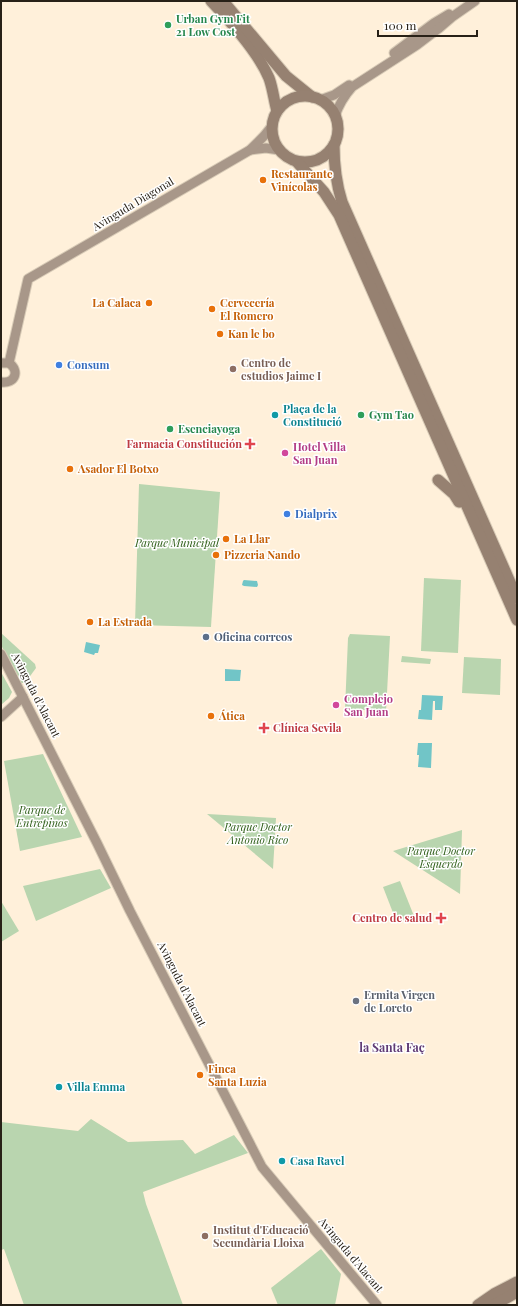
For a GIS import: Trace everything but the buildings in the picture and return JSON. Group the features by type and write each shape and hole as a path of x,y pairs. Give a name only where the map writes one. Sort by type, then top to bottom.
{"main road":[{"path":"211,1 226,18 264,69 270,83 277,112"},
{"path":"223,1 286,76 332,110 335,116 338,131 334,145 334,163 336,179 342,202 517,598"},
{"path":"316,98 304,96 292,99 282,105 277,112 272,126 273,138 278,150 287,158 297,162 312,162 319,160 330,151 334,145"},
{"path":"297,162 324,192 339,215 488,558 517,620"},
{"path":"438,480 454,494 488,558"},
{"path":"478,1305 494,1294 517,1282"},
{"path":"494,1305 517,1292"}],"street":[{"path":"316,98 334,95 339,92 434,23 468,1"},
{"path":"335,116 344,96 352,87 417,45 475,1"},
{"name":"Avinguda Diagonal","path":"5,363 28,279 250,150 272,126"},
{"name":"Avinguda Diagonal","path":"250,150 266,148 278,150"},
{"path":"1,382 7,383 12,381 15,376 16,371 14,366 5,363"},
{"name":"Avinguda d'Alacant","path":"1,654 130,911 262,1167 376,1305"},
{"path":"1,717 23,697"}],"green space":[{"name":"Parque Municipal","path":"139,484 220,492 211,627 135,625"},
{"path":"424,578 461,580 458,653 421,651"},
{"path":"1,633 35,664 36,668 25,683 21,683 1,645"},
{"path":"350,634 390,636 386,712 366,712 366,710 345,709 348,638"},
{"path":"402,656 431,659 430,664 401,662"},
{"path":"464,657 501,659 500,695 462,693"},
{"path":"1,672 12,692 9,698 1,705"},
{"name":"Parque de Entrepinos","path":"43,754 82,837 20,851 4,761"},
{"name":"Parque Doctor Antonio Rico","path":"207,814 276,818 273,869"},
{"name":"Parque Doctor Esquerdo","path":"462,830 460,894 393,851"},
{"path":"100,869 111,888 36,921 23,886"},
{"path":"400,881 414,916 397,923 383,887"},
{"path":"1,901 19,931 1,942"},
{"path":"91,1119 128,1142 183,1140 195,1154 234,1135 248,1153 143,1192 183,1305 24,1305 4,1249 1,1250 1,1122 78,1131"},
{"path":"321,1249 341,1274 335,1305 278,1305 271,1288"}],"water":[{"path":"244,580 257,581 258,585 257,587 244,586 242,585"},
{"path":"86,642 100,645 98,653 95,653 94,655 84,652"},
{"path":"225,669 241,670 240,681 225,681"},
{"path":"422,695 443,696 442,710 435,710 435,701 433,701 432,720 418,719 419,710 421,710"},
{"path":"418,743 432,743 431,768 418,767"}],"place":[{"name":"Urban Gym Fit 21 Low Cost","path":"168,25"},
{"name":"Restaurante Vinícolas","path":"263,180"},
{"name":"La Calaca","path":"149,303"},
{"name":"Cervecería El Romero","path":"212,309"},
{"name":"Kan le bo","path":"220,334"},
{"name":"Consum","path":"59,365"},
{"name":"Centro de estudios Jaime I","path":"233,369"},
{"name":"Plaça de la Constitució","path":"275,415"},
{"name":"Gym Tao","path":"361,415"},
{"name":"Esenciayoga","path":"170,429"},
{"name":"Farmacia Constitución","path":"250,444"},
{"name":"Hotel Villa San Juan","path":"285,453"},
{"name":"Asador El Botxo","path":"70,469"},
{"name":"Dialprix","path":"287,514"},
{"name":"La Llar","path":"226,539"},
{"name":"Pizzeria Nando","path":"216,555"},
{"name":"La Estrada","path":"90,622"},
{"name":"Oficina correos","path":"206,637"},
{"name":"Complejo San Juan","path":"336,705"},
{"name":"Ática","path":"211,716"},
{"name":"Clínica Sevila","path":"264,728"},
{"name":"Centro de salud","path":"441,918"},
{"name":"Ermita Virgen de Loreto","path":"356,1001"},
{"name":"Finca Santa Luzia","path":"200,1075"},
{"name":"Villa Emma","path":"59,1087"},
{"name":"Casa Ravel","path":"282,1161"},
{"name":"Institut d'Educació Secundària Lloixa","path":"205,1236"}],"district":[{"name":"la Santa Faç","path":"392,1048"}]}
